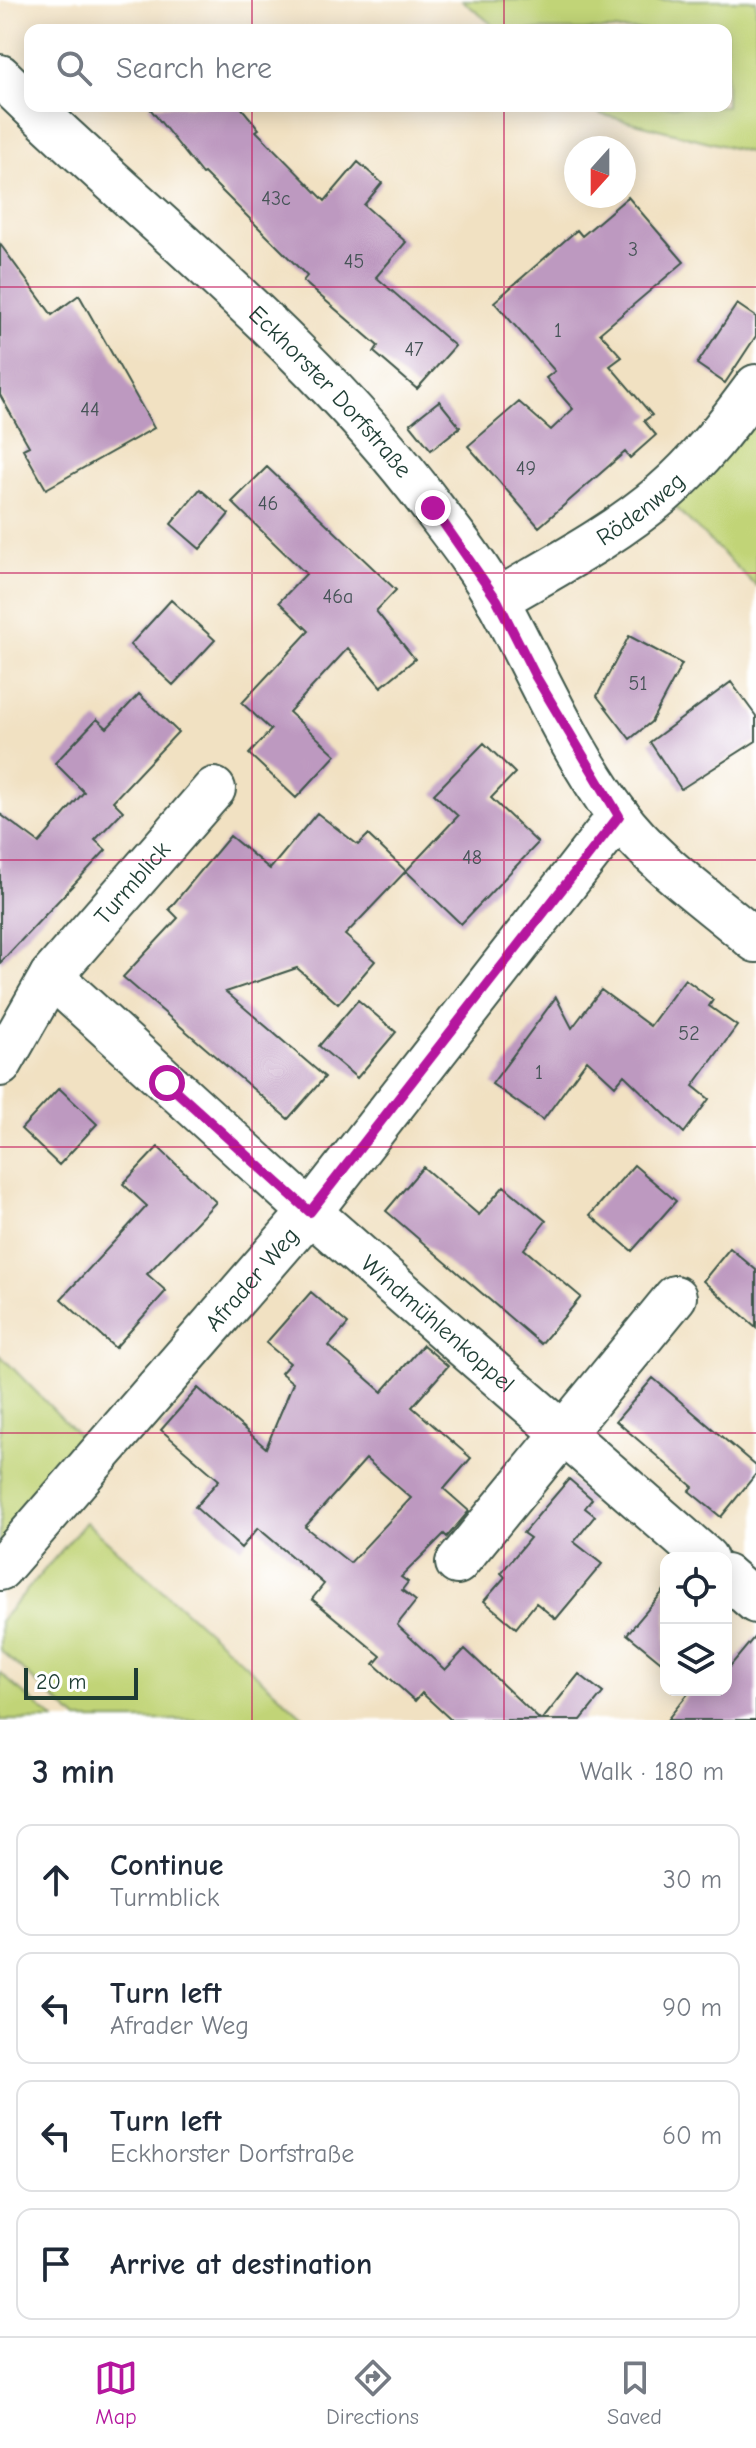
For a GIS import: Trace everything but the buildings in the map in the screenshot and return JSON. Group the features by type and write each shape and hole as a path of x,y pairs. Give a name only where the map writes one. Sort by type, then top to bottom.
{"street":[{"name":"Eckhorster Dorfstraße","path":"0,76 24,98"},
{"name":"Eckhorster Dorfstraße","path":"38,112 342,398 433,508 497,600 543,690 619,816 668,866 756,941"},
{"name":"Rödenweg","path":"497,600 605,536 663,493 716,440 756,386"},
{"name":"Turmblick","path":"0,1065 51,976 214,789"},
{"name":"Afrader Weg","path":"0,1569 310,1212 619,816"},
{"path":"51,976 310,1212"},
{"name":"Windmühlenkoppel","path":"310,1212 699,1552"},
{"path":"457,1563 675,1297"},
{"path":"732,1574 756,1574"},
{"path":"732,1580 756,1602"}],"green space":[{"path":"462,0 756,0 756,154 598,112 732,112 732,24 492,24"},
{"path":"756,397 756,586 673,505"},
{"path":"0,1355 90,1447 0,1569"},
{"path":"86,1522 307,1720 78,1720 0,1650 0,1621"},
{"path":"0,1673 54,1720 0,1720"}],"route":[{"path":"167,1083 310,1212 619,816 580,755 497,600 433,508"}]}
